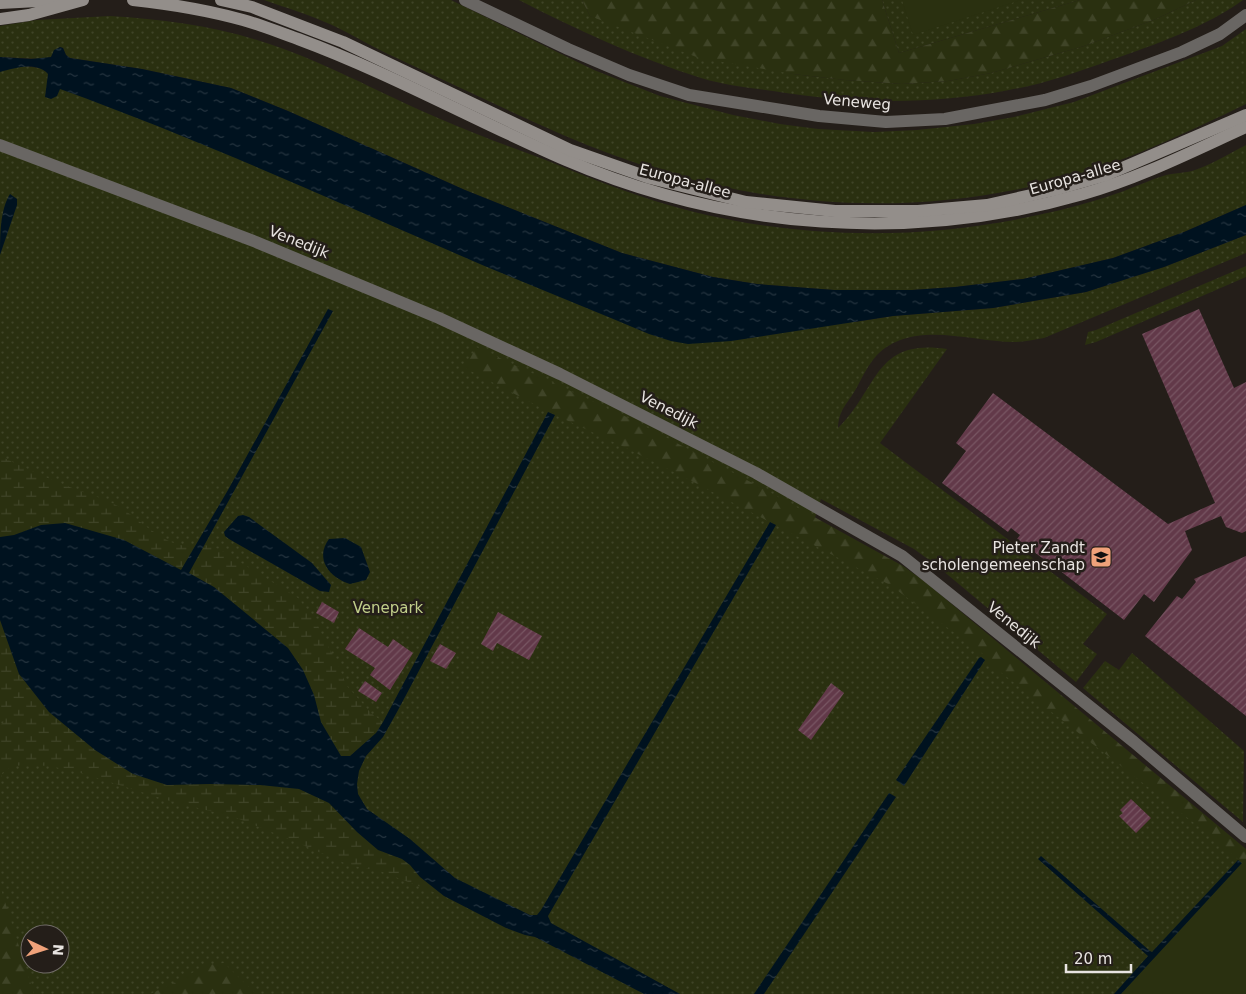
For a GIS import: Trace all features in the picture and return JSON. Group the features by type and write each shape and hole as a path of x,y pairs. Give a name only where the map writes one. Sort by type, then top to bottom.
{"main road":[{"path":"0,3 57,0"},
{"path":"0,20 29,15 83,0"},
{"name":"Europa-allee","path":"133,0 202,10 246,20 341,55 566,160 640,187 695,203 789,219 875,224 927,222 990,216 1111,185 1246,127"},
{"name":"Europa-allee","path":"221,0 252,8 343,42 570,150 650,178 746,202 835,211 918,211 987,204 1054,190 1106,175 1246,115"}],"street":[{"name":"Veneweg","path":"465,0 629,75 689,95 819,116 886,122 945,119 1045,100 1091,86 1182,52 1220,34 1246,15"},
{"name":"Venedijk","path":"0,145 256,242 439,318 577,382 756,473 902,556 1134,742 1246,837"}],"green space":[{"path":"264,0 451,0 594,70 660,96 733,115 780,124 818,129 874,132 974,124 1014,117 1074,102 1222,46 1246,29 1246,104 1177,136 1106,165 1058,180 995,194 932,201 869,203 807,200 745,191 684,177 623,159 519,115 388,54 332,25"},
{"path":"519,0 582,0 590,16 793,74 902,84 948,81 991,73 1084,46 1156,19 1196,0 1243,0 1213,19 1196,27 1145,48 1048,81 980,95 891,101 802,95 737,86 710,80 677,70 585,33"},
{"path":"582,0 882,0 899,53 1080,0 1196,0 1156,19 1084,46 991,73 948,81 902,84 793,74 699,58 590,16"},
{"path":"882,0 1080,0 899,53"},
{"path":"902,0 1021,0 913,35"},
{"path":"110,16 184,23 221,30 257,40 326,66 464,129 613,186 655,201 701,214 749,223 797,230 845,233 943,230 991,224 1071,207 1113,195 1163,176 1199,169 1246,145 1246,205 1184,232 1113,258 1023,279 912,290 834,290 757,284 713,277 622,253 465,190 288,111 231,88 142,69 70,58 66,55 63,48 60,47 51,57 42,59 0,57 0,26 37,20"},
{"name":"Venepark","path":"4,64 59,70 462,225 855,322 893,316 993,308 1086,292 1164,267 1246,235 1246,253 1044,338 1014,342 925,335 907,338 891,344 877,355 871,363 854,393 844,406 840,416 838,428 851,413 881,369 891,359 905,351 923,348 947,349 880,443 1107,614 1083,644 1097,654 1076,682 936,565 914,549 821,499 811,530 962,627 1246,864 1246,994 0,994 0,66"},
{"path":"1246,266 1246,277 1096,342 1085,345 1088,332"},
{"path":"476,347 633,420 903,566 924,581 1246,849 1246,866 1207,833 981,657 983,654 890,585 680,475 551,413 465,368"},
{"path":"0,456 58,483 111,502 166,540 175,544 195,546 181,570 65,523 0,537"},
{"path":"205,545 219,549 298,598 312,616 339,667 346,685 371,713 383,722 376,733 350,756 341,756 322,723 311,689 302,669 292,655 251,615 203,581 188,573"},
{"path":"0,620 95,750 133,774 167,785 260,785 299,789 329,803 357,832 378,850 402,859 420,877 444,896 380,871 349,865 234,817 170,801 81,773 50,766 12,766 2,773 0,783 0,725 5,721 0,714"},
{"path":"1132,653 1244,751 1243,822 1083,688 1105,661 1119,670"},
{"path":"1242,863 1246,866 1246,994 1121,994"},
{"path":"0,886 20,950 20,974 28,974 34,994 0,994"},
{"path":"224,963 256,994 150,994 206,965"}],"water":[{"path":"60,47 63,48 66,55 70,58 142,69 231,88 288,111 465,190 622,253 713,277 757,284 834,290 912,290 1023,279 1113,258 1184,232 1246,205 1246,235 1164,267 1086,292 993,308 893,316 731,341 688,344 649,334 110,107 60,89 57,96 51,99 45,97 48,74 38,68 25,67 0,72 0,57 31,59 51,57 54,50"},
{"path":"10,194 17,199 17,205 0,255 2,215"},
{"path":"328,309 333,311 189,573 214,587 288,648 303,670 314,695 321,722 341,756 350,756 376,733 383,722 548,412 555,415 397,712 383,737 366,756 359,771 357,784 358,794 367,809 410,839 455,878 530,915 537,915 541,910 770,522 776,525 548,916 551,923 680,994 644,994 535,937 506,928 444,896 420,877 402,859 378,850 357,832 329,803 299,789 260,785 167,785 133,774 95,750 49,712 19,674 0,620 0,537 14,535 41,525 65,523 124,540 181,570 228,490"},
{"path":"238,516 249,517 312,563 331,585 329,592 320,591 225,536 224,532"},
{"path":"345,538 361,547 370,572 366,580 350,584 336,577 326,567 323,554 329,539"},
{"path":"981,657 985,660 904,786 896,780"},
{"path":"889,793 896,797 764,994 754,994"},
{"path":"1041,856 1152,952 1238,860 1242,863 1121,994 1114,994 1148,956 1038,859"}],"building":[{"path":"1199,309 1234,388 1246,382 1246,531 1242,533 1226,527 1221,516 1185,531 1192,550 1154,602 1144,594 1124,620 1059,570 1062,566 1053,559 1050,564 1017,539 1020,535 1011,528 1008,532 942,483 966,451 956,443 993,393 1168,524 1215,503 1142,334"},
{"path":"1246,556 1246,716 1145,636 1177,596 1182,599 1196,582 1194,579"},
{"path":"322,602 339,612 334,623 316,613"},
{"path":"498,612 542,636 529,660 497,643 493,651 481,644"},
{"path":"359,628 388,647 393,639 413,653 390,690 370,675 375,668 345,649"},
{"path":"440,644 456,653 446,669 430,661"},
{"path":"365,681 382,693 376,702 358,691"},
{"path":"831,683 844,693 811,740 798,730"},
{"path":"1131,799 1151,818 1136,833 1119,816 1123,813 1120,810"}],"place":[{"name":"Pieter Zandt scholengemeenschap","path":"1101,557"}]}
